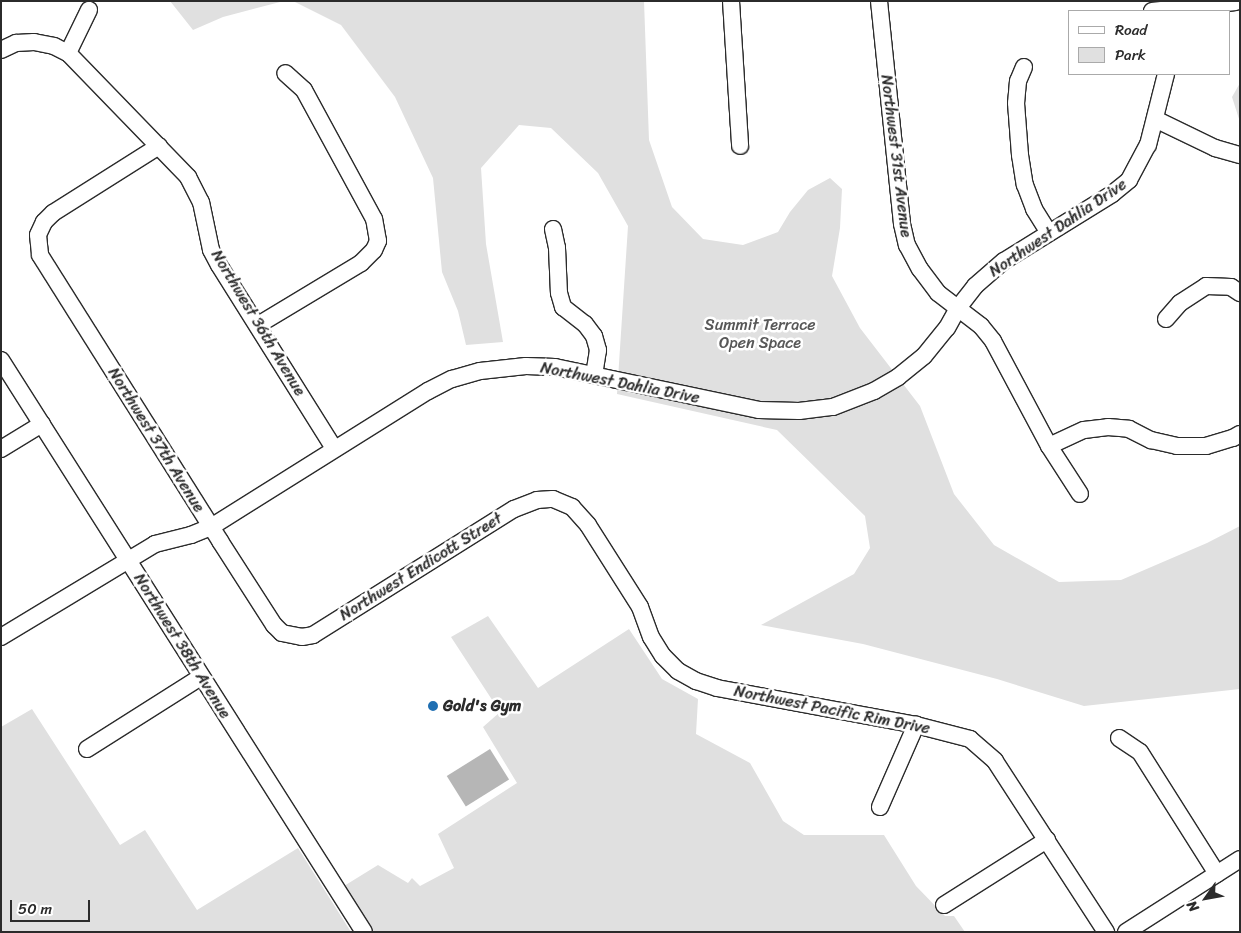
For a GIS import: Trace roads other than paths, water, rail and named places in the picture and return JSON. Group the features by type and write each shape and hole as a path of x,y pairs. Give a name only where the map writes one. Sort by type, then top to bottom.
{"street":[{"path":"731,1 740,146"},
{"name":"Northwest 31st Avenue","path":"879,1 907,245 920,270 938,293 981,326 993,341 1049,446 1080,494"},
{"path":"1161,10 1236,2"},
{"path":"1,50 16,43 34,42 54,46 68,53 89,10"},
{"name":"Northwest 36th Avenue","path":"68,53 188,177 201,202 211,250 334,448"},
{"path":"1024,67 1018,81 1016,102 1020,155 1025,185 1034,209 1049,233"},
{"path":"258,325 361,263 374,250 378,242 374,219 304,90 285,73"},
{"name":"Northwest Dahlia Drive","path":"1,637 154,544 191,535 211,527 334,448 428,391 452,379 480,371 526,366 555,368 759,410 799,411 833,407 874,391 898,377 924,356 947,328 958,308 975,286 1004,261 1112,194 1129,180 1148,145 1166,75"},
{"path":"1155,119 1215,148 1240,155"},
{"name":"Northwest 37th Avenue","path":"159,146 53,213 44,222 38,235 40,255 274,625 282,633 291,636"},
{"path":"553,229 557,248 558,293 563,308 585,324 594,336 598,350 594,375"},
{"path":"1166,319 1180,303 1206,286 1231,287 1240,293"},
{"name":"Northwest 38th Avenue","path":"1,360 364,932"},
{"path":"1,449 42,424"},
{"path":"1049,446 1084,430 1108,427 1129,429 1151,440 1177,446 1206,446 1240,434"},
{"name":"Northwest Endicott Street","path":"291,636 313,635 514,509 537,500 553,499"},
{"name":"Northwest Pacific Rim Drive","path":"553,499 572,507 588,525 640,607 651,637 663,656 678,671 696,681 717,688 916,725 970,739 995,761 1106,932"},
{"path":"87,749 202,677"},
{"path":"880,807 916,725"},
{"path":"1119,738 1140,752 1217,874"},
{"path":"944,905 1047,840"},
{"path":"1126,932 1240,859"}],"place":[{"name":"Gold's Gym","path":"433,706"}],"park label":[{"name":"Summit Terrace Open Space","path":"760,334"}]}
